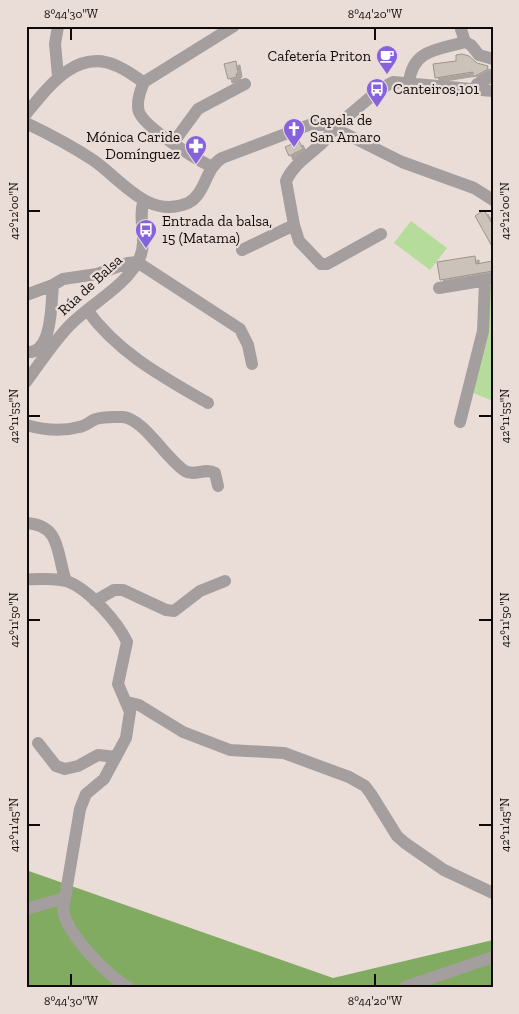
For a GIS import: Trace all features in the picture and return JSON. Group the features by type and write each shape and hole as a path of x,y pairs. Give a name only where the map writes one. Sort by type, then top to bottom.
{"street":[{"path":"212,167 192,157 141,116 138,110 138,99 144,82 234,26"},
{"path":"460,26 465,42"},
{"path":"55,28 54,44 58,76"},
{"path":"409,82 411,68 420,57 465,42 471,45 479,56 493,59"},
{"path":"26,114 58,76 76,66 97,61 116,65 144,82"},
{"path":"475,89 477,84 493,76"},
{"path":"381,234 327,264 321,264 300,241 294,225 286,180 288,175 304,156 330,134 334,128 388,84 409,82 493,91"},
{"path":"173,142 198,109 245,84"},
{"path":"26,123 94,160 135,196 166,206 189,202 201,189 212,167 226,156 309,125 319,124 334,128 402,162 474,188 493,200"},
{"name":"Rúa de Balsa","path":"26,382 71,324 123,279 137,262 144,244 142,211 144,200"},
{"path":"242,250 294,225"},
{"path":"26,295 53,285 63,279 97,274 128,263 137,262 240,329 248,345 252,364"},
{"path":"439,288 489,280 483,331 460,422"},
{"path":"28,352 45,341 48,334 53,285"},
{"path":"87,310 110,338 127,353 208,404"},
{"path":"28,352 49,351"},
{"path":"26,425 62,430 80,427 99,418 129,418 140,424 159,447 187,472 195,473 206,470 214,473 218,486"},
{"path":"26,523 43,525 52,533 58,548 66,581"},
{"path":"26,580 66,581 95,601 114,619 127,642 118,684 127,702 130,724 126,738 104,779 86,794 80,809 63,910 68,925 87,950 121,983 130,988"},
{"path":"95,601 114,590 123,590 166,610 174,610 200,591 225,581"},
{"path":"127,702 138,705 183,732 230,750 284,753 349,777 365,786 397,836 405,843 444,870 493,893"},
{"path":"38,743 56,766 65,769 78,766 98,755 116,757"},
{"path":"26,909 64,898"},
{"path":"405,988 493,957"}],"green space":[{"path":"411,221 447,248 430,270 394,243"},
{"path":"489,285 493,285 493,401 471,392"},
{"path":"26,870 333,978 493,940 493,988 26,988"}],"building":[{"path":"456,55 469,56 477,63 488,66 487,70 473,77 473,72 435,78 433,64 456,61"},
{"path":"236,61 237,77 228,79 224,64"},
{"name":"Capela de San Amaro","path":"299,141 303,149 289,156 285,147"},
{"path":"484,210 491,222 493,221 493,248 475,216"},
{"path":"475,256 476,264 493,261 493,271 440,280 437,262"}],"place":[{"name":"Cafetería Priton","path":"387,75"},
{"name":"Canteiros,101","path":"377,108"},
{"name":"Capela de San Amaro","path":"294,148"},
{"name":"Mónica Caride Domínguez","path":"196,165"},
{"name":"Entrada da balsa, 15 (Matama)","path":"146,249"}]}
